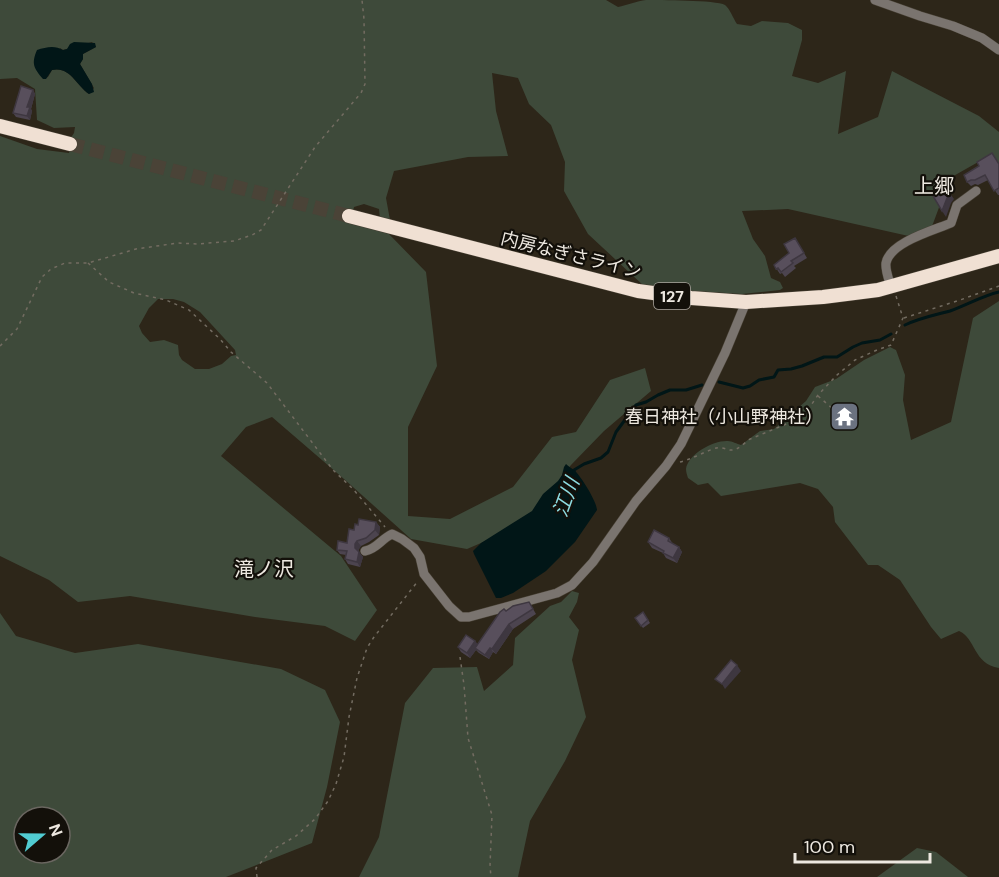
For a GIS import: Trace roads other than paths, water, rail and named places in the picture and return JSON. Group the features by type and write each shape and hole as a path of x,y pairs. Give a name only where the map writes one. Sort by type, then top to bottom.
{"highway":[{"path":"0,126 70,144"},
{"name":"内房なぎさライン","path":"349,216 638,291 746,302 823,297 892,286 999,256"}],"street":[{"path":"875,0 953,26 982,38 999,50"},
{"path":"892,286 886,264 896,249 912,238 951,223 957,205 976,191"},
{"path":"365,551 377,547 392,534 402,539 414,548 420,556 424,574 449,606 462,617 557,593 572,585 593,562 636,501 666,466 681,444 725,353 746,302"}],"water":[{"path":"74,42 95,43 96,47 83,54 80,64 92,84 94,92 89,94 68,73 52,70 46,79 43,79 34,66 37,50 57,47 63,50"},
{"path":"566,464 584,483 597,510 575,542 546,571 513,593 496,598 473,551 481,543 532,511 543,494 558,481"}],"waterway":[{"name":"江川","path":"905,325 999,292"},
{"name":"江川","path":"719,382 743,388 759,380 774,377 778,370 802,366 824,357 837,357 862,343 880,340 891,334"},
{"name":"江川","path":"574,473 574,470 601,458 608,452 616,432 636,405 670,390 686,390 702,385"}],"tunnel":[{"path":"70,144 349,216"}],"place":[{"name":"春日神社（小山野神社）","path":"844,417"}],"district":[{"name":"上郷","path":"934,186"},
{"name":"滝ノ沢","path":"264,569"}]}
